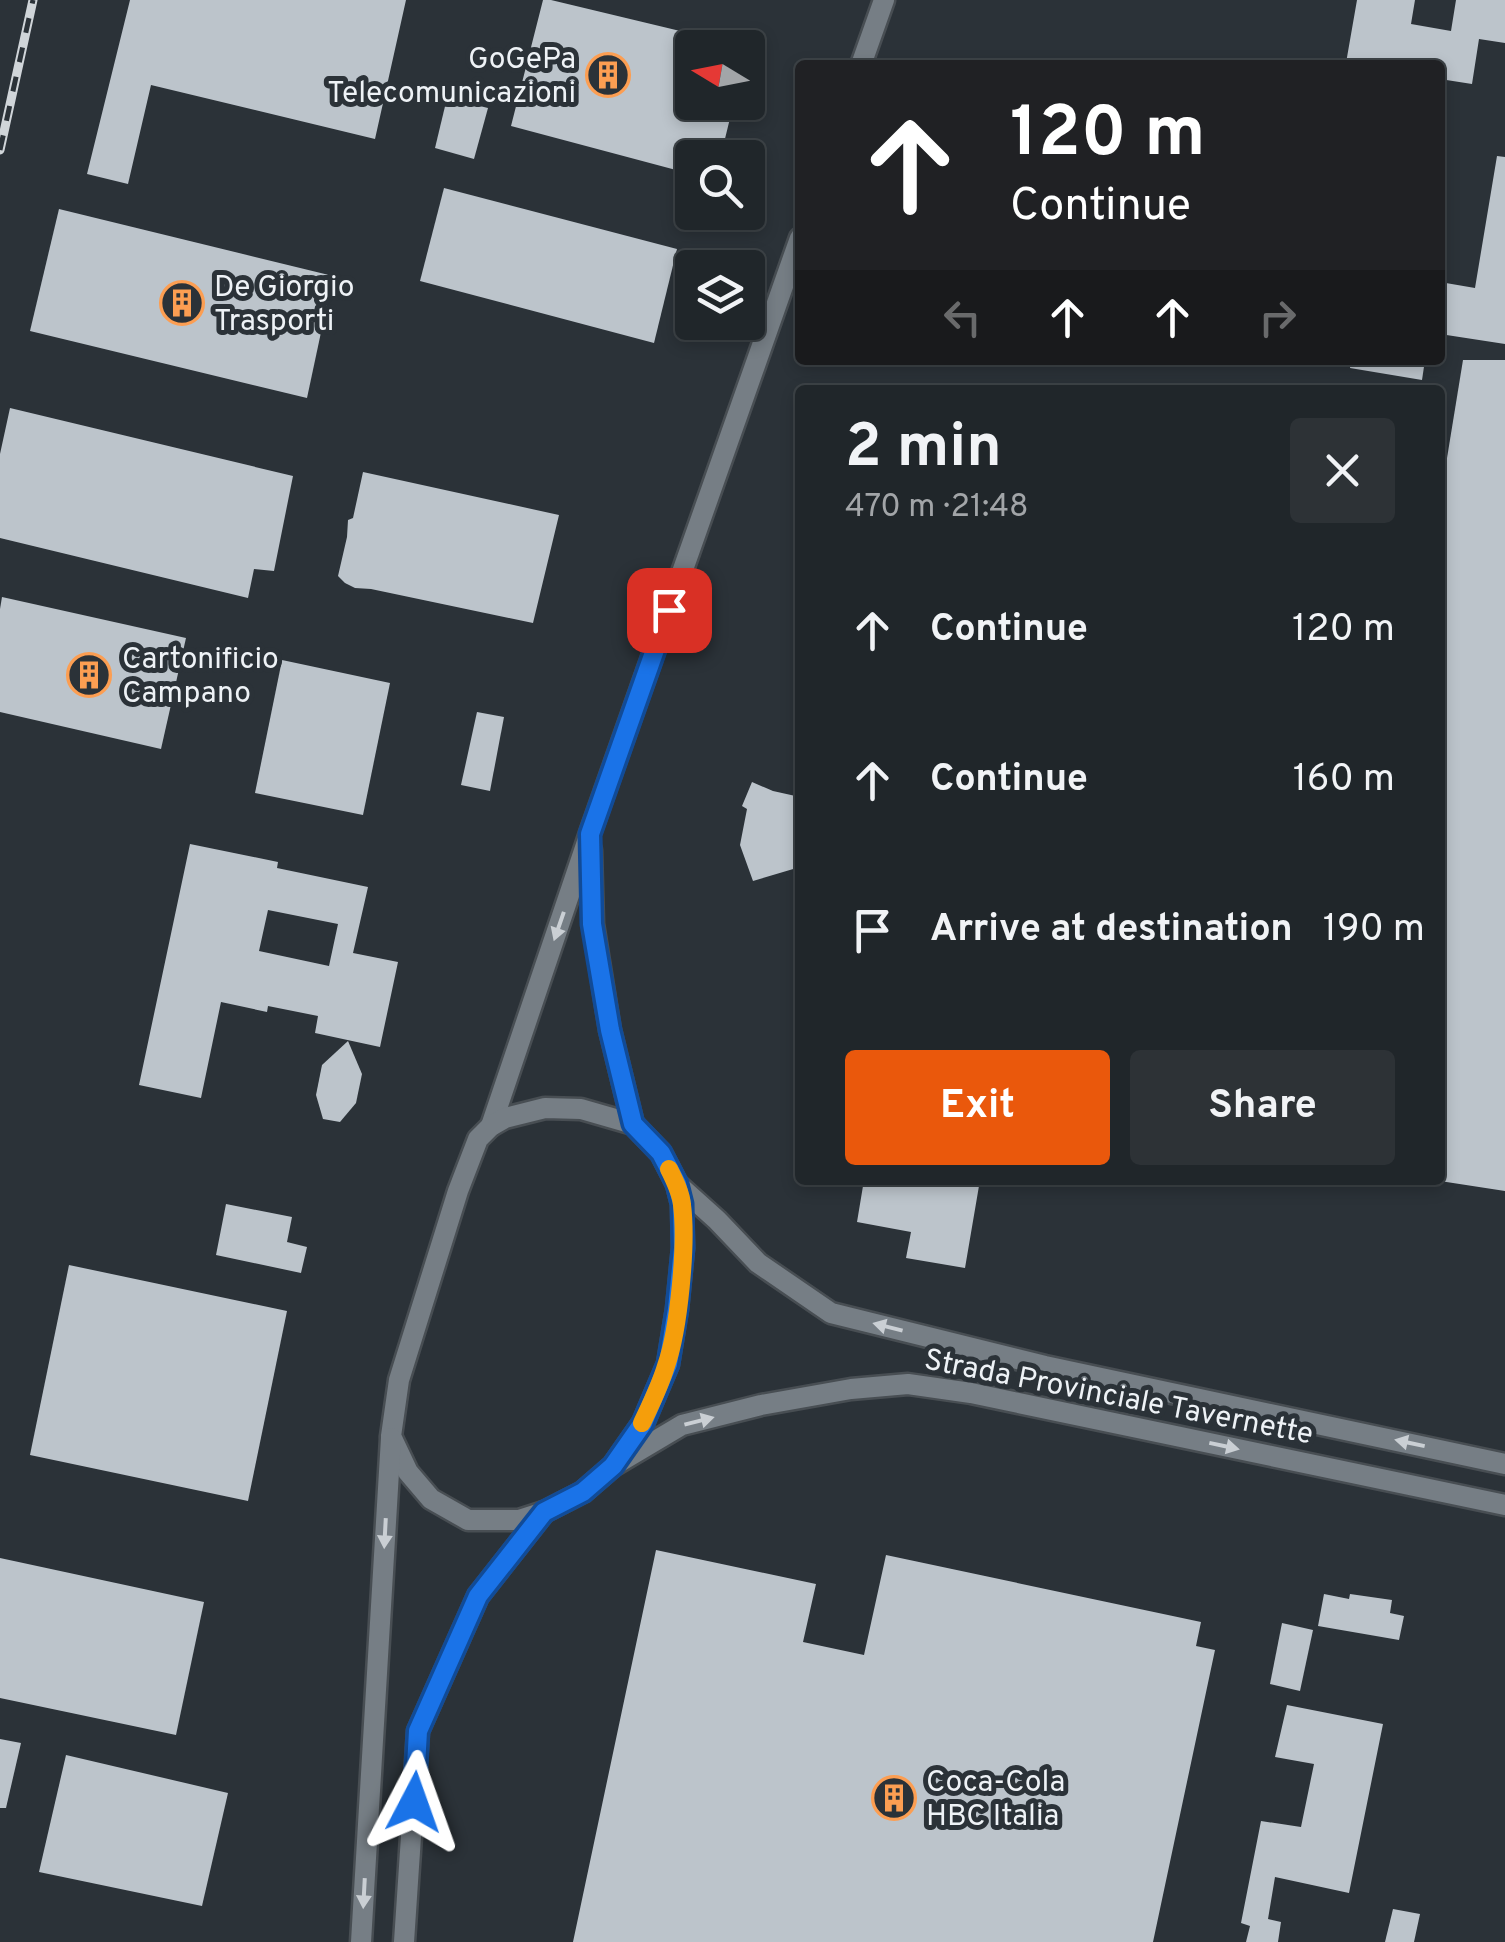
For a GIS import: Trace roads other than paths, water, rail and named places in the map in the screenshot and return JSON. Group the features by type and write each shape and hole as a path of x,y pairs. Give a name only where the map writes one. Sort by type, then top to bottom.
{"street":[{"path":"863,60 884,0"},
{"path":"491,1126 795,252"},
{"path":"590,834 592,924 610,1030 633,1124"},
{"path":"361,1942 391,1436 399,1380 458,1191 478,1139 505,1118 545,1108 597,1112 633,1124 661,1153 677,1184 682,1204 683,1248 668,1364 643,1423 613,1466 583,1492 544,1512 519,1520 468,1520 431,1499 408,1472 391,1436"},
{"name":"Strada Provinciale Tavernette","path":"677,1184 758,1263 831,1312 1045,1366 1505,1464"},
{"name":"Strada Provinciale Tavernette","path":"613,1466 682,1426 762,1405 851,1389 908,1384 972,1393 1505,1505"},
{"path":"404,1942 418,1731 478,1596 544,1512"}],"railway":[{"path":"0,150 33,0"}],"place":[{"name":"GoGePa Telecomunicazioni","path":"608,75"},
{"name":"De Giorgio Trasporti","path":"182,303"},
{"name":"Cartonificio Campano","path":"89,675"},
{"name":"Coca-Cola HBC Italia","path":"894,1798"}]}
